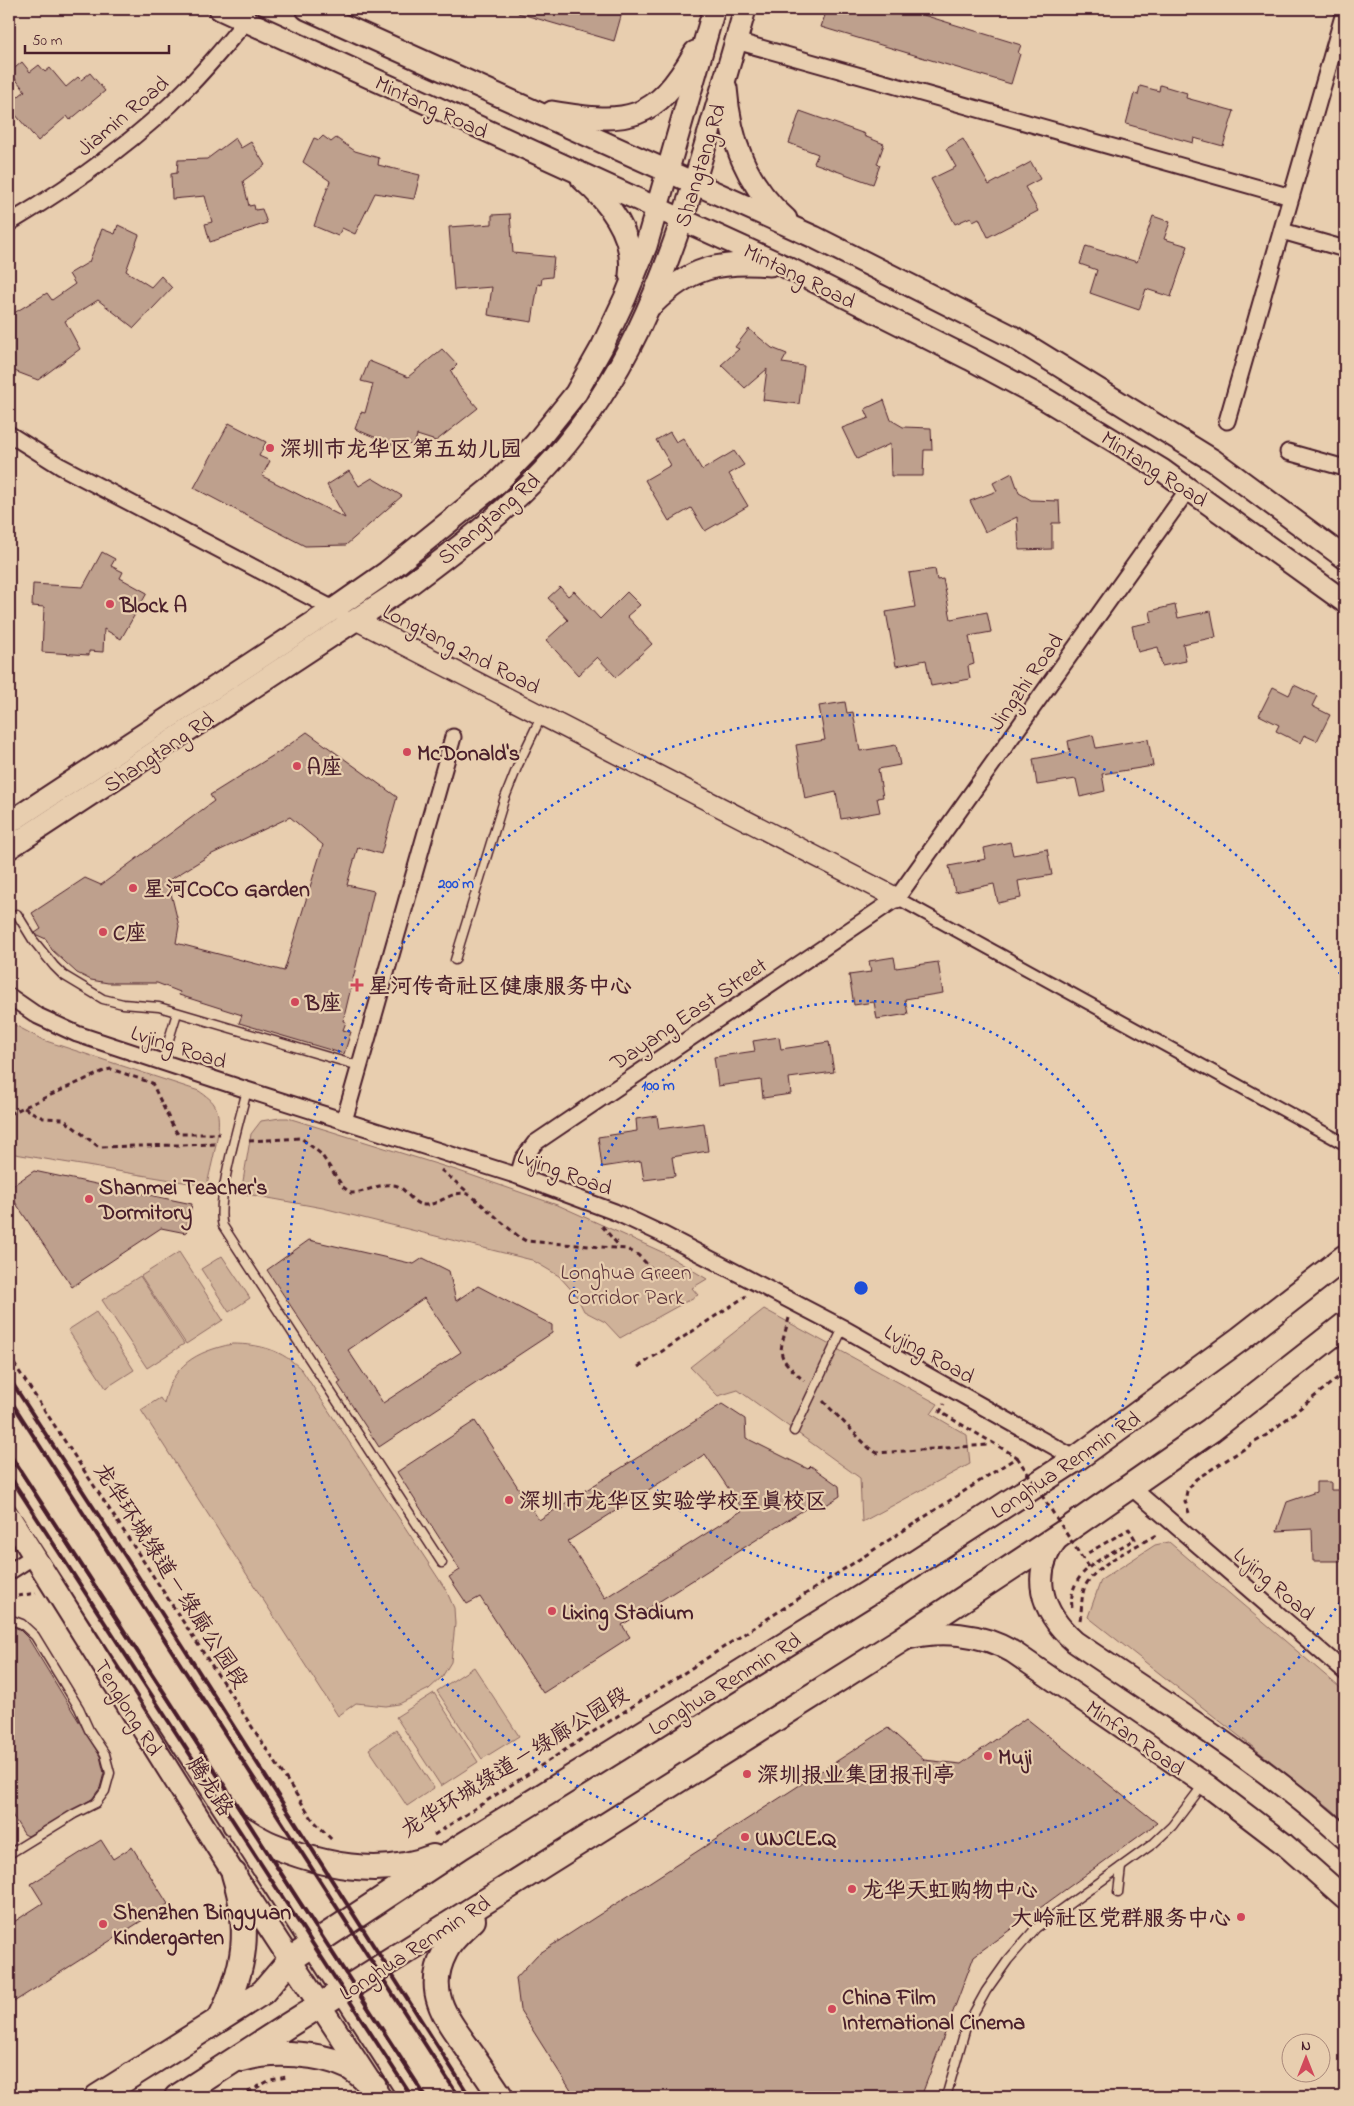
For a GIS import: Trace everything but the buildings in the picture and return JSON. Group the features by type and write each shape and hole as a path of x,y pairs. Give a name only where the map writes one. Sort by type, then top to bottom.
{"main road":[{"name":"Mintang Road","path":"220,9 786,267 1045,399 1189,488 1345,602"},
{"name":"Mintang Road","path":"307,9 800,231 922,290 1013,337 1214,461 1345,558"},
{"name":"Shangtang Rd","path":"9,848 410,584 462,546 510,505 554,460 592,409 628,353 649,308 683,220 745,9"},
{"path":"527,108 594,118 614,118 635,115 650,108 664,97 690,61 711,18"},
{"name":"Shangtang Rd","path":"9,823 334,609 387,572 497,483 535,444 576,392 602,347 625,298 646,246 711,18"},
{"path":"726,76 728,104 733,130 740,155 751,180 769,204 800,231"},
{"path":"571,169 605,202 614,214 628,242 632,256 625,298"},
{"path":"649,308 664,292 680,281 715,266 747,263 786,267"},
{"name":"Longhua Renmin Rd","path":"97,2097 263,1992 291,1959 462,1846 878,1588 1076,1459 1233,1345 1345,1257"},
{"name":"Longhua Renmin Rd","path":"178,2097 504,1889 901,1640 1060,1535 1131,1488 1212,1430 1345,1325"},
{"name":"腾龙路","path":"9,1476 411,2097"},
{"name":"Tenglong Rd","path":"9,1516 234,1874 377,2092"},
{"name":"Minfan Road","path":"1060,1535 1051,1546 1047,1555 1042,1575 1042,1588 1050,1613 1063,1632 1220,1740 1279,1784 1345,1838"},
{"name":"Minfan Road","path":"901,1640 931,1633 947,1633 977,1638 1003,1646 1204,1784 1284,1844 1345,1898"},
{"path":"235,1824 270,1844 314,1858 369,1868 401,1866 428,1859 462,1846"},
{"path":"219,2020 232,1996 239,1975 243,1950 242,1901 234,1874"},
{"path":"501,2097 444,2015 440,2006 437,1984 440,1961 451,1941 504,1889"},
{"path":"236,2060 278,2054 307,2055 330,2060 351,2068 377,2092"}],"street":[{"path":"1227,421 1345,9"},
{"name":"Jiamin Road","path":"9,223 94,168 143,129 188,87 246,21"},
{"path":"736,41 1291,197"},
{"path":"1282,231 1345,249"},
{"name":"Longtang 2nd Road","path":"9,434 60,466 897,898"},
{"path":"1288,452 1345,468"},
{"name":"Jingzhi Road","path":"897,898 1189,488"},
{"path":"344,1121 453,737"},
{"path":"897,898 1345,1144"},
{"name":"Dayang East Street","path":"518,1176 523,1159 535,1143 897,898"},
{"name":"Lvjing Road","path":"9,996 38,1016 58,1026 247,1090 518,1176 575,1196 662,1234 843,1328 1076,1459"},
{"name":"Lvjing Road","path":"1131,1488 1345,1672"},
{"path":"9,1572 34,1556"}],"lane":[{"path":"455,960 504,800 518,765 542,715"},
{"path":"18,914 46,958 63,975 112,1002 148,1005 359,1066"},
{"path":"162,1062 177,1013"},
{"path":"247,1090 220,1211 223,1226 442,1563"},
{"path":"794,1431 843,1328"},
{"path":"9,1619 22,1624 34,1636 105,1754 110,1773 105,1791 96,1803 74,1814 9,1854"},
{"path":"946,2097 966,2027 986,1991 1008,1960 1036,1928 1154,1843 1172,1826 1204,1784"},
{"path":"1118,1893 1121,1867"}],"path":[{"path":"9,1114 111,1069 152,1083 178,1134 220,1134"},
{"path":"23,1107 42,1118 63,1119 99,1147 218,1144"},
{"path":"249,1141 301,1138 321,1154 343,1187 351,1193 391,1184 398,1186 415,1202 422,1204 430,1204 457,1193 473,1197"},
{"path":"436,1166 519,1238 526,1241 619,1247 638,1255 659,1276 669,1276 696,1266"},
{"path":"599,1222 619,1247"},
{"path":"638,1367 749,1294"},
{"path":"790,1315 781,1354 784,1363 804,1381"},
{"name":"龙华环城绿道－绿廊公园段","path":"9,1356 313,1820 334,1842"},
{"path":"1189,1514 1185,1501 1187,1491 1196,1479 1268,1434 1345,1372"},
{"path":"819,1397 869,1448 877,1453 988,1445"},
{"path":"944,1404 940,1412 1017,1457 1088,1567"},
{"name":"龙华环城绿道－绿廊公园段","path":"429,1838 1017,1457"},
{"path":"1073,1611 1071,1605 1072,1590 1079,1576 1088,1567 1135,1538 1129,1529 1088,1554"},
{"path":"1081,1617 1083,1591 1089,1578 1098,1570 1156,1535"},
{"path":"240,2097 270,2080 290,2077"}],"green space":[{"path":"9,1022 43,1040 199,1091 209,1098 216,1108 218,1125 216,1146 207,1186 9,1153"},
{"name":"Longhua Green Corridor Park","path":"288,1118 459,1171 560,1206 662,1252 707,1279 692,1288 698,1295 620,1338 605,1322 584,1311 576,1295 559,1276 532,1260 323,1208 241,1193 251,1134 261,1121"},
{"path":"179,1252 223,1320 186,1344 141,1276"},
{"path":"222,1256 250,1298 229,1312 201,1269"},
{"path":"140,1276 184,1344 147,1368 102,1300"},
{"name":"Longhua Green Corridor Park","path":"764,1309 938,1404 931,1414 967,1435 970,1464 862,1522 860,1478 738,1390 718,1396 690,1367"},
{"path":"96,1312 134,1370 106,1388 68,1330"},
{"path":"232,1344 252,1345 270,1350 287,1358 302,1370 446,1590 454,1608 455,1624 451,1662 442,1677 429,1689 399,1704 386,1706 356,1703 338,1716 141,1410 160,1398 164,1404 173,1379 188,1362 207,1351"},
{"path":"1169,1542 1345,1692 1345,1822 1334,1811 1088,1617 1101,1580 1155,1545"},
{"path":"474,1667 519,1736 482,1759 437,1691"},
{"path":"434,1693 478,1762 441,1786 396,1717"},
{"path":"396,1730 434,1788 407,1806 369,1749"}],"railway":[{"path":"9,1378 127,1559 470,2097"},
{"path":"9,1398 459,2097"},
{"path":"9,1453 426,2097"},
{"path":"9,1475 412,2097"}],"place":[{"name":"深圳市龙华区第五幼儿园","path":"270,448"},
{"name":"Block A","path":"110,604"},
{"name":"McDonald's","path":"407,752"},
{"name":"A座","path":"297,766"},
{"name":"星河COCO Garden","path":"133,888"},
{"name":"C座","path":"103,932"},
{"name":"星河传奇社区健康服务中心","path":"357,985"},
{"name":"B座","path":"295,1002"},
{"name":"Shanmei Teacher's Dormitory","path":"89,1199"},
{"name":"深圳市龙华区实验学校至真校区","path":"509,1500"},
{"name":"Lixing Stadium","path":"552,1611"},
{"name":"Muji","path":"988,1756"},
{"name":"深圳报业集团报刊亭","path":"747,1774"},
{"name":"UNCLE.Q","path":"745,1837"},
{"name":"龙华天虹购物中心","path":"852,1889"},
{"name":"大岭社区党群服务中心","path":"1241,1917"},
{"name":"Shenzhen Bingyuan Kindergarten","path":"103,1924"},
{"name":"China Film International Cinema","path":"832,2009"}]}
